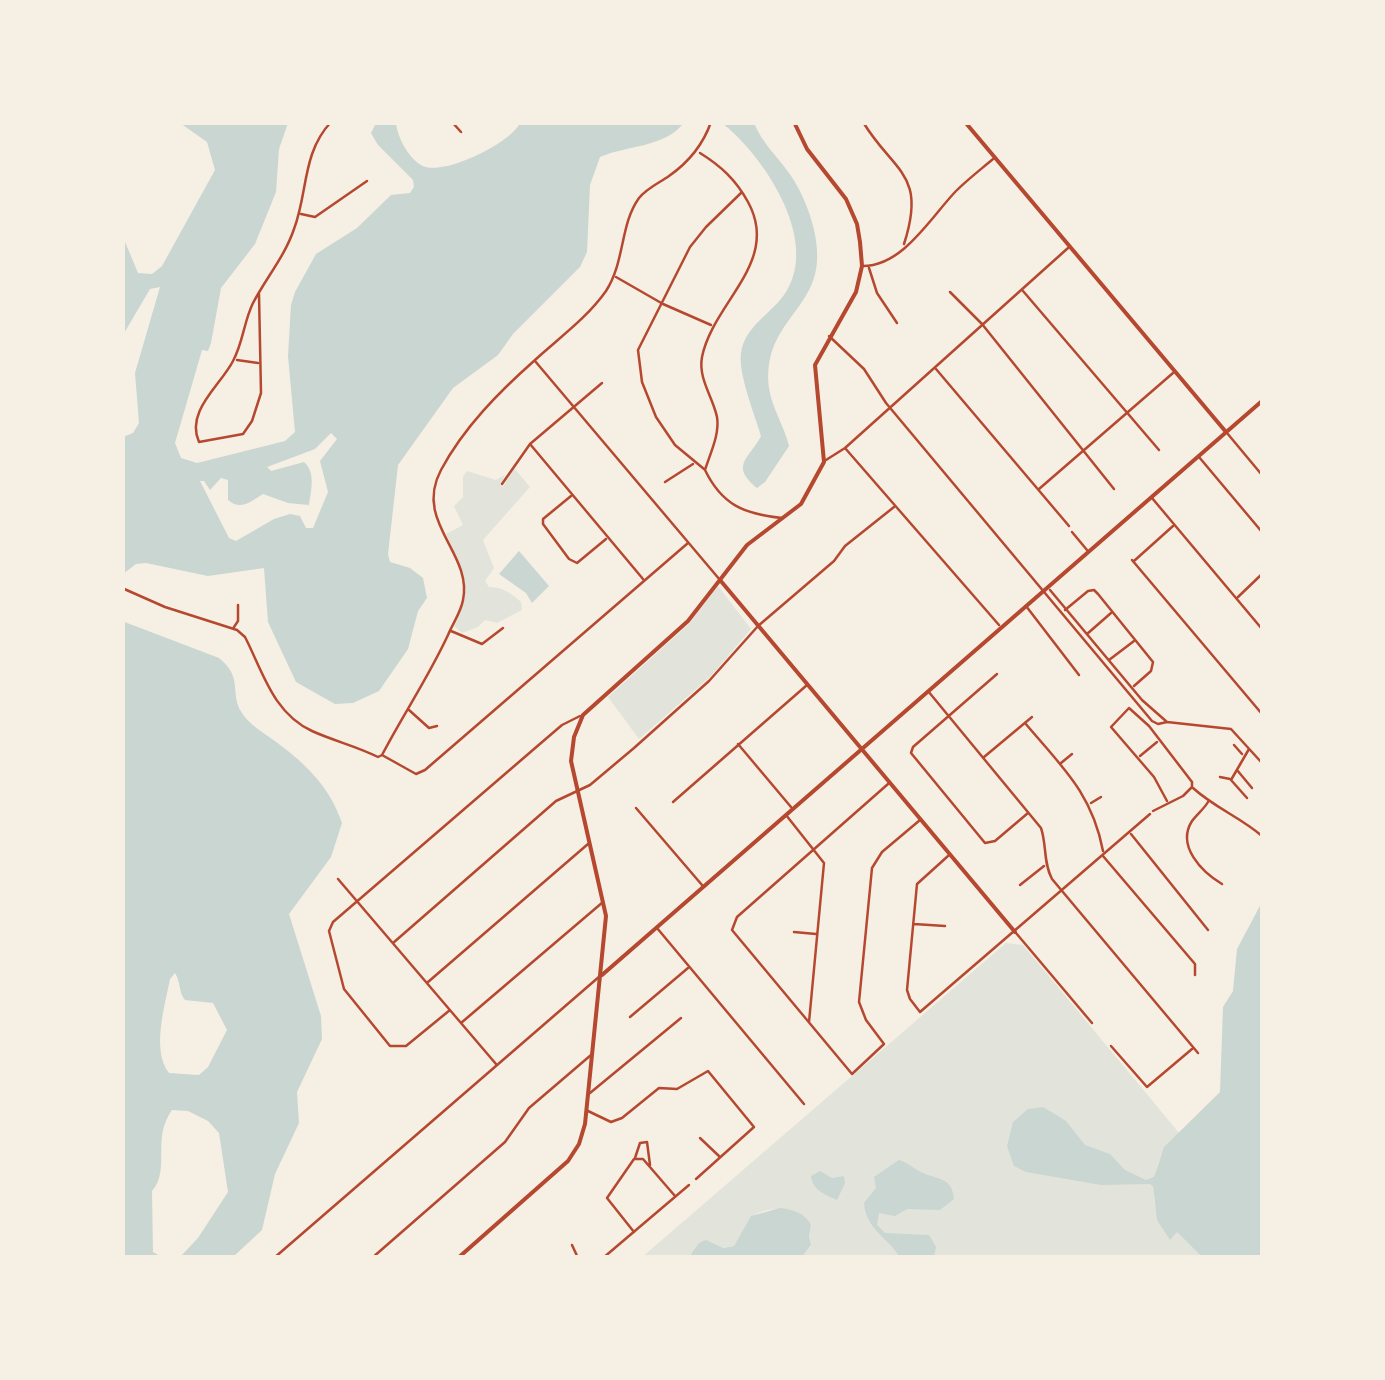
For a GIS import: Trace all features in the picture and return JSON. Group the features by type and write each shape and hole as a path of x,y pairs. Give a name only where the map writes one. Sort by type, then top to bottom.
{"street":[{"path":"259,294 260,400 248,428 238,437 199,442 196,436 204,402 234,360 259,294 281,259 300,213 310,154 331,122"},
{"path":"452,122 460,132"},
{"path":"382,755 429,677 461,609 464,584 436,515 432,499 435,483 470,426 591,309 614,276 636,203 644,192 697,151 711,122"},
{"path":"794,122 806,149 839,188 852,212 862,266 852,301 815,365 824,462"},
{"path":"863,122 908,181 912,215 902,248"},
{"path":"965,122 1262,475"},
{"path":"697,151 728,174 742,192 757,225 757,252 713,326 702,359 704,382 718,423 705,470"},
{"path":"862,266 888,260 994,158"},
{"path":"300,213 315,217 367,181"},
{"path":"742,192 696,238 638,350 639,371 653,412 672,441 705,470 720,495 745,512 783,518"},
{"path":"450,1010 406,1046 390,1046 344,989 331,941 333,922 541,742 562,725 584,715 688,621 742,550 806,499 824,462 845,448 1069,247"},
{"path":"869,266 877,293 896,323"},
{"path":"614,276 713,326"},
{"path":"1022,290 1159,450"},
{"path":"950,292 982,324 1114,488"},
{"path":"829,336 864,369 890,407 1156,724 1230,729 1262,763"},
{"path":"234,360 260,364"},
{"path":"534,360 949,855 1017,930 1092,1024"},
{"path":"936,368 1069,526"},
{"path":"1039,490 1174,372"},
{"path":"502,484 530,444 602,383"},
{"path":"274,1258 1262,400"},
{"path":"530,444 644,580"},
{"path":"845,448 1000,626"},
{"path":"1198,456 1262,532"},
{"path":"665,482 694,463"},
{"path":"572,495 543,524 569,559 578,562 608,538"},
{"path":"1150,497 1262,628"},
{"path":"393,942 556,801 590,785 710,681 758,626 894,507"},
{"path":"1174,526 1132,561 1262,714"},
{"path":"1072,532 1088,551"},
{"path":"122,588 165,607 233,628 246,637 276,701 290,717 316,733 356,745 378,757 382,755 410,773 422,772 688,543"},
{"path":"1236,598 1262,574"},
{"path":"1064,610 1092,590 1136,640 1153,665 1130,689"},
{"path":"233,628 238,621 238,605"},
{"path":"1025,605 1078,675"},
{"path":"1085,635 1112,612"},
{"path":"450,630 482,644 503,628"},
{"path":"1107,662 1136,640"},
{"path":"997,674 913,747 912,758 984,843 995,841 1029,812"},
{"path":"673,802 808,684"},
{"path":"928,691 1040,828 1046,844 1045,865 1062,890 1198,1053"},
{"path":"1140,701 1111,727 1139,757 1167,802"},
{"path":"1131,708 1187,773 1192,787 1208,802 1229,816 1246,821 1262,836"},
{"path":"408,709 430,728 436,726"},
{"path":"458,1258 568,1161 579,1144 589,1094 602,975 604,901 576,790 572,746 584,715"},
{"path":"1153,716 1166,722"},
{"path":"984,757 1032,717"},
{"path":"1025,722 1090,804 1103,854 1194,964 1195,974"},
{"path":"1139,757 1160,741"},
{"path":"738,744 792,808"},
{"path":"1234,745 1243,754"},
{"path":"1231,780 1250,748"},
{"path":"1060,764 1072,754"},
{"path":"1236,769 1252,788"},
{"path":"1220,777 1231,780 1247,798"},
{"path":"889,783 737,917 732,930 852,1074 884,1044 866,1020 859,1002 872,868 882,852 920,820"},
{"path":"949,855 917,884 908,990 920,1012 1151,813 1192,787"},
{"path":"1090,804 1101,797"},
{"path":"1208,802 1189,827 1188,849 1205,871 1222,884"},
{"path":"636,808 702,886"},
{"path":"786,813 824,863 808,1022"},
{"path":"1129,832 1208,930"},
{"path":"427,983 589,843"},
{"path":"1020,884 1045,865"},
{"path":"338,878 497,1064"},
{"path":"461,1022 604,901"},
{"path":"912,924 944,926"},
{"path":"656,926 804,1104"},
{"path":"794,932 817,934"},
{"path":"603,958 617,961"},
{"path":"630,1016 690,968"},
{"path":"589,1094 681,1018"},
{"path":"1110,1046 1146,1086 1193,1048"},
{"path":"372,1258 505,1142 528,1108 592,1054"},
{"path":"586,1111 610,1122 622,1118 659,1088 677,1089 708,1071 754,1127 696,1178"},
{"path":"700,1138 720,1158"},
{"path":"634,1232 607,1198 634,1159 640,1143 647,1142 654,1172"},
{"path":"634,1159 643,1159 675,1196"},
{"path":"603,1258 688,1185"},
{"path":"572,1245 578,1258"}],"shaded area":[{"path":"180,123 288,123 279,149 276,192 255,244 221,288 211,343 208,351 202,350 175,443 181,458 197,463 285,441 295,432 288,356 295,292 316,254 357,228 391,195 410,193 414,187 413,180 378,145 371,133 376,123 396,124 408,152 416,162 431,168 459,163 490,149 520,123 684,123 656,142 600,157 590,185 587,252 580,267 513,334 498,355 453,388 398,465 388,554 390,562 410,568 423,578 427,598 418,611 408,649 379,691 353,703 335,704 296,682 268,622 264,568 208,576 146,563 136,564 123,574 123,437 133,433 139,423 135,373 160,287 150,289 123,335 123,237 138,273 152,274 162,266 215,170 207,142","holes":["331,433 337,439 320,461 328,492 313,528 306,528 300,516 290,514 236,541 229,538 200,481 210,490 221,478 228,480 228,500 237,505 263,494 309,505 311,476 304,462 271,471 267,467 315,449"]},
{"path":"722,123 754,123 800,192 810,215 817,250 814,278 780,333 769,366 769,388 789,446 757,488 743,467 761,436 744,383 741,353 748,335 786,292 795,271 796,248 792,224 769,177 754,155"},
{"path":"514,468 530,487 483,540 494,568 485,581 489,587 514,596 521,602 522,610 497,623 485,620 462,633 454,626 464,601 464,580 446,534 463,525 454,506 463,497 463,476 467,471 496,480 505,475 500,485 503,487"},
{"path":"519,551 549,586 532,603 526,593 499,574"},
{"path":"718,586 751,629 711,676 639,739 608,697 689,624"},
{"path":"122,621 219,658 227,665 234,679 238,706 245,717 314,775 342,823 331,857 289,914 321,1016 322,1039 297,1092 299,1123 275,1174 262,1230 233,1257 180,1257 198,1238 228,1192 219,1133 208,1121 188,1111 172,1110 163,1132 160,1173 152,1191 153,1252 162,1257 123,1257","holes":["175,973 185,1000 213,1003 227,1030 208,1067 199,1075 169,1073 161,1052 161,1027 170,979"]},
{"path":"1262,902 1262,1257 1202,1257 1177,1232 1170,1240 1157,1220 1150,1184 1101,1185 1026,1172 1014,1166 1007,1146 1013,1122 1028,1109 1043,1107 1066,1121 1085,1145 1110,1154 1125,1170 1146,1180 1154,1177 1164,1147 1220,1092 1223,1007 1233,991 1237,949"},
{"path":"1006,943 1023,945 1180,1134 1161,1155 1154,1199 1162,1228 1170,1239 1177,1232 1202,1257 802,1257 811,1246 811,1225 799,1214 776,1209 752,1216 734,1246 691,1253 689,1257 641,1258"},
{"path":"899,1160 948,1183 954,1199 940,1210 907,1209 895,1216 879,1213 877,1225 885,1233 929,1235 936,1247 934,1257 900,1257 866,1212 864,1203 876,1188 874,1177"},
{"path":"820,1171 832,1178 844,1176 837,1200 814,1185 811,1176"},
{"path":"780,1208 798,1212 811,1225 811,1245 802,1257 689,1257 706,1240 723,1248 734,1246 751,1216"}]}
